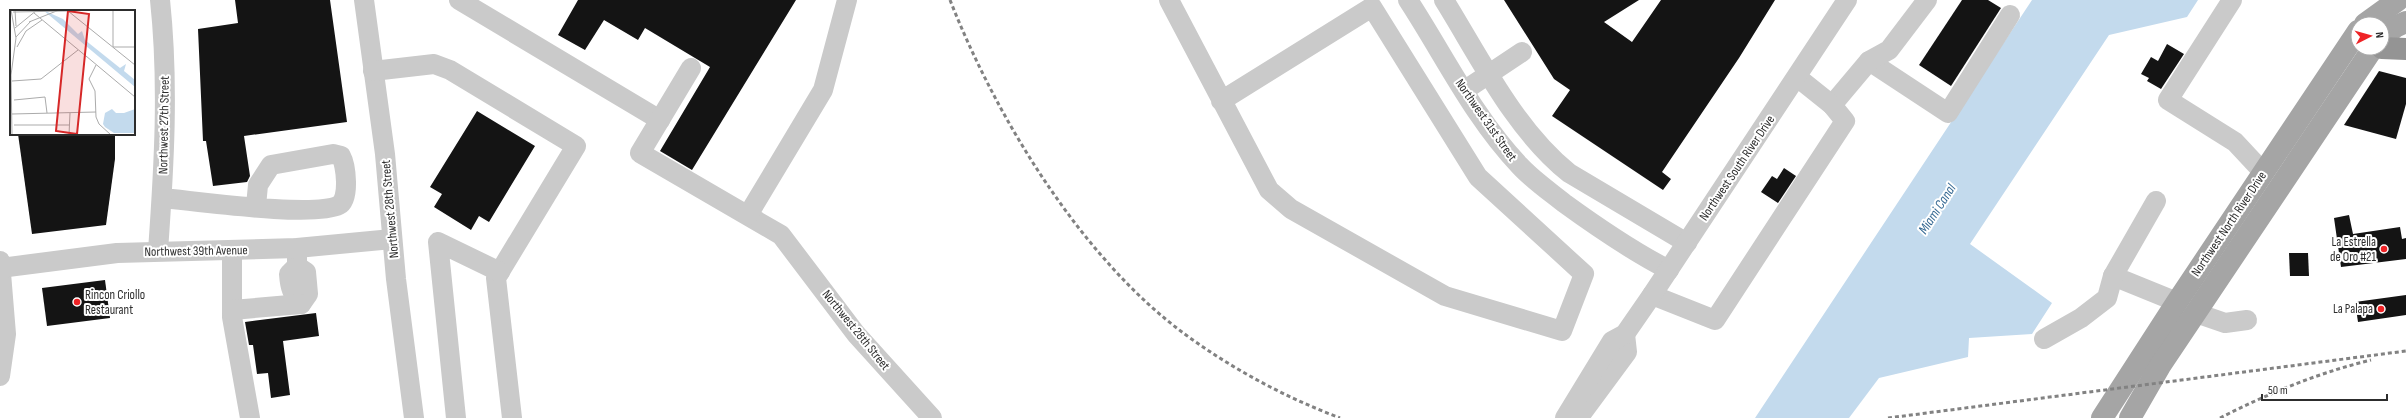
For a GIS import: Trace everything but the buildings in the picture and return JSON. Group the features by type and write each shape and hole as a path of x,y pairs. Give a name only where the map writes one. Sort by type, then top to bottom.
{"highway":[{"path":"2390,48 2406,49"}],"main road":[{"path":"2367,16 2374,0"},
{"path":"2375,16 2398,0"},
{"name":"Northwest North River Drive","path":"2390,33 2395,27 2406,22"},
{"name":"Northwest North River Drive","path":"2102,418 2263,172 2350,44"},
{"name":"Northwest North River Drive","path":"2130,418 2160,366 2278,188 2371,56"},
{"path":"2263,172 2278,188"}],"street":[{"name":"Northwest 27th Street","path":"158,251 162,198 166,97 160,0"},
{"name":"Northwest 28th Street","path":"364,0 385,154 392,239 414,418"},
{"path":"459,0 660,120"},
{"path":"692,68 640,153 748,215 823,90 847,0"},
{"path":"1169,0 1221,101 1269,190 1291,209 1445,296 1562,331 1584,274 1478,177 1372,7 1221,101"},
{"name":"Northwest 31st Street","path":"1408,0 1503,147 1535,181 1641,255 1669,270"},
{"name":"Northwest 31st Street","path":"1444,0 1524,126 1552,160 1568,173 1687,243"},
{"name":"Northwest South River Drive","path":"1565,418 1612,341 1625,334 1652,295 1847,0"},
{"path":"1832,105 1868,61 1889,50 1927,0"},
{"path":"2232,0 2168,100 2235,142 2263,172"},
{"path":"1868,61 1948,113 2010,15"},
{"path":"1465,90 1522,52"},
{"path":"373,71 434,64 450,70 576,146 496,278 512,418"},
{"path":"1652,295 1715,320 1844,121 1832,105 1797,77"},
{"path":"162,198 256,206 305,210 325,209 340,205 345,199 346,190 342,156 333,154 271,165 258,185 256,206"},
{"path":"2044,339 2082,318 2107,298 2113,276 2156,201"},
{"name":"Northwest 28th Street","path":"748,215 784,238 856,334 932,418"},
{"name":"Northwest 39th Avenue","path":"0,265 158,251 232,250 297,257 392,239"},
{"path":"456,418 438,242 500,272"},
{"path":"232,250 232,310 250,418"},
{"path":"232,310 301,304 291,293 290,274 297,257"},
{"path":"0,265 6,334 0,376"},
{"path":"2113,276 2177,302"},
{"path":"2196,313 2225,323 2247,320"},
{"path":"1578,418 1626,352 1625,334"}],"water":[{"name":"Miami Canal","path":"2032,0 2198,0 2187,17 2109,35 1970,244 2052,303 2032,334 1969,338 1968,357 1879,378 1849,418 1755,418"}],"railway":[{"path":"950,0 969,45 992,92 1018,138 1047,184 1078,227 1112,267 1148,304 1204,348 1260,382 1299,401 1340,418"},
{"path":"1888,418 2406,351"},
{"path":"2220,418 2294,384 2371,360"}],"place":[{"name":"La Estrella de Oro #21","path":"2384,249"},
{"name":"Rincon Criollo Restaurant","path":"77,302"},
{"name":"La Palapa","path":"2381,309"}]}
